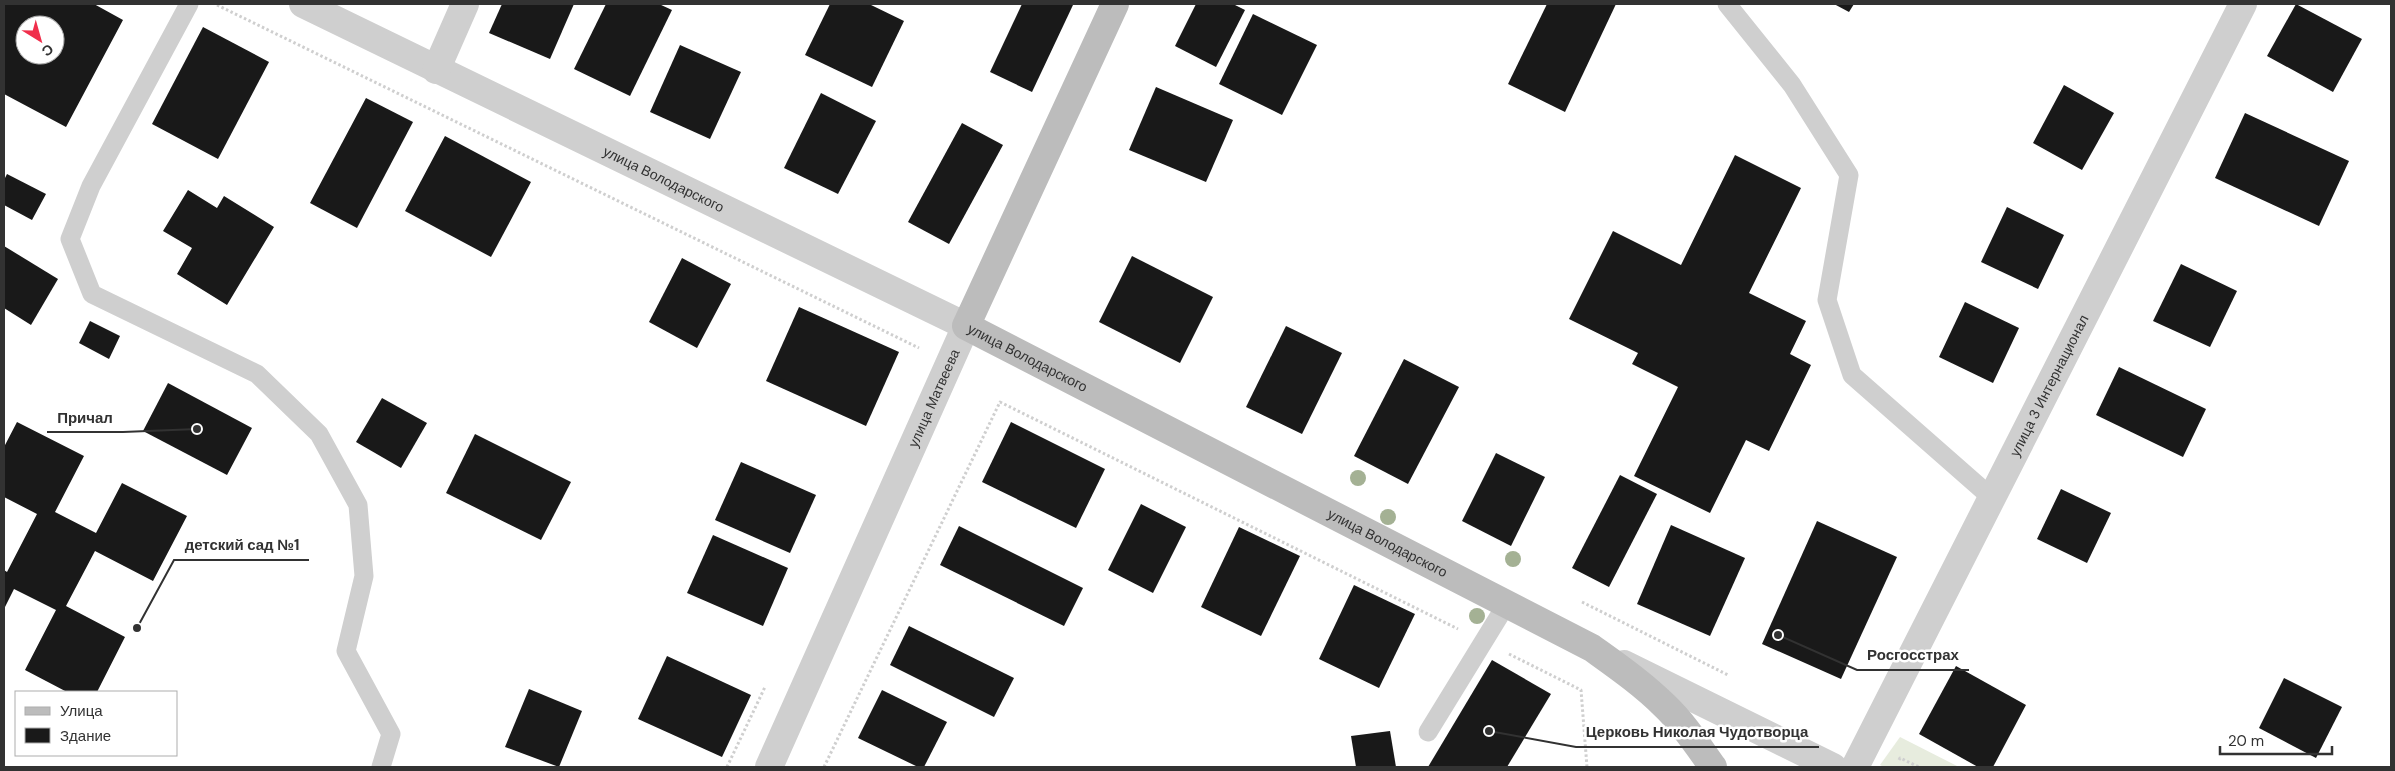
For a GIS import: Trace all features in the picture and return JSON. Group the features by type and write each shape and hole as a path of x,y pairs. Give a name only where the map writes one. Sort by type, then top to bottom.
{"main road":[{"name":"улица Матвеева","path":"966,326 1115,4"},
{"name":"улица Володарского","path":"966,326 1592,648 1634,678 1665,706 1693,738 1713,767"}],"street":[{"name":"улица Володарского","path":"303,4 966,326"},
{"path":"436,70 465,4"},
{"name":"улица 3 Интернационал","path":"1855,767 2242,4"},
{"name":"улица Матвеева","path":"769,767 966,326"},
{"path":"1592,648 1833,767"}],"lane":[{"path":"190,4 91,186 70,239 92,294 257,374 319,434 358,504 364,576 346,651 391,734 381,767"},
{"path":"1727,4 1792,85 1849,175 1827,300 1852,375 1992,498"},
{"path":"1428,732 1506,605"}],"path":[{"path":"214,4 925,351"},
{"path":"824,767 1000,402 1582,690 1587,767"},
{"path":"727,767 765,686"},
{"path":"1898,763 1900,758 1919,767"}],"shaded area":[{"path":"1900,737 1959,767 1884,767 1880,765"}],"building":[{"path":"4,4 94,4 123,20 66,127 4,94"},
{"path":"502,4 574,4 550,59 489,33"},
{"path":"606,4 659,4 672,10 630,96 574,69"},
{"path":"830,4 869,4 904,21 872,87 805,55"},
{"path":"1022,4 1073,5 1032,92 990,72"},
{"path":"1196,4 1233,4 1245,10 1216,67 1175,46"},
{"path":"1547,4 1616,4 1565,112 1508,84"},
{"path":"1834,4 1854,4 1849,12"},
{"path":"2296,4 2362,39 2333,92 2267,56"},
{"path":"1253,14 1317,45 1282,115 1219,84"},
{"path":"203,27 269,62 218,159 152,124"},
{"path":"680,45 741,72 710,139 650,112"},
{"path":"2064,85 2114,113 2082,170 2033,143"},
{"path":"1156,87 1233,120 1206,182 1129,150"},
{"path":"821,93 876,121 838,194 784,168"},
{"path":"366,98 413,122 357,228 310,203"},
{"path":"2245,113 2349,161 2319,226 2215,178"},
{"path":"962,123 1003,145 949,244 908,222"},
{"path":"445,136 531,182 491,257 405,211"},
{"path":"1735,155 1801,188 1749,293 1806,321 1790,354 1811,365 1769,451 1746,440 1710,513 1634,476 1678,387 1632,364 1638,353 1569,319 1613,231 1681,265"},
{"path":"7,174 46,194 32,220 4,205 4,180"},
{"path":"188,190 217,208 224,196 274,227 227,305 177,274 192,248 163,231"},
{"path":"2007,207 2064,235 2038,289 1981,262"},
{"path":"4,246 58,279 31,325 4,308"},
{"path":"1132,256 1213,297 1180,363 1099,322"},
{"path":"682,258 731,284 697,348 649,322"},
{"path":"2181,264 2237,291 2210,347 2153,321"},
{"path":"1965,302 2019,328 1993,383 1939,357"},
{"path":"799,307 899,352 866,426 766,381"},
{"path":"90,321 120,336 109,359 79,343"},
{"path":"1286,326 1342,353 1302,434 1246,407"},
{"path":"1404,359 1459,387 1408,484 1354,456"},
{"path":"2119,367 2206,409 2183,457 2096,415"},
{"path":"168,383 252,428 227,475 143,431"},
{"path":"382,398 427,423 401,468 356,442"},
{"path":"17,422 84,456 55,512 96,533 122,483 187,516 153,581 95,551 66,606 125,637 98,691 65,691 25,670 56,610 14,589 4,609 4,570 7,572 37,514 4,497 4,447"},
{"path":"1011,422 1105,469 1076,528 982,482"},
{"path":"475,434 571,482 541,540 446,493"},
{"path":"1496,453 1545,477 1511,546 1462,521"},
{"path":"741,462 816,495 790,553 715,520"},
{"path":"1620,475 1657,494 1609,587 1572,568"},
{"path":"2061,489 2111,513 2087,563 2037,539"},
{"path":"1141,504 1186,527 1153,593 1108,570"},
{"path":"1817,521 1897,557 1841,679 1762,644"},
{"path":"1671,525 1745,558 1710,636 1637,604"},
{"path":"959,526 1083,588 1064,626 940,565"},
{"path":"1239,527 1300,556 1261,636 1201,607"},
{"path":"713,535 788,568 763,626 687,593"},
{"path":"1354,585 1415,614 1379,688 1319,659"},
{"path":"909,626 1014,678 994,717 890,665"},
{"path":"667,656 751,695 722,757 638,719"},
{"path":"1492,660 1551,694 1507,767 1428,767"},
{"path":"1956,666 2026,705 1993,767 1978,767 1919,734"},
{"path":"2284,678 2342,707 2316,758 2259,728"},
{"path":"529,689 582,711 559,767 505,747"},
{"path":"882,690 947,722 924,767 918,767 858,738"},
{"path":"1390,731 1396,767 1356,767 1351,736"}],"place":[{"name":"Причал","path":"197,429"},
{"name":"детский сад №1","path":"137,628"},
{"name":"Росгосстрах","path":"1778,635"},
{"name":"Церковь Николая Чудотворца","path":"1489,731"}]}
